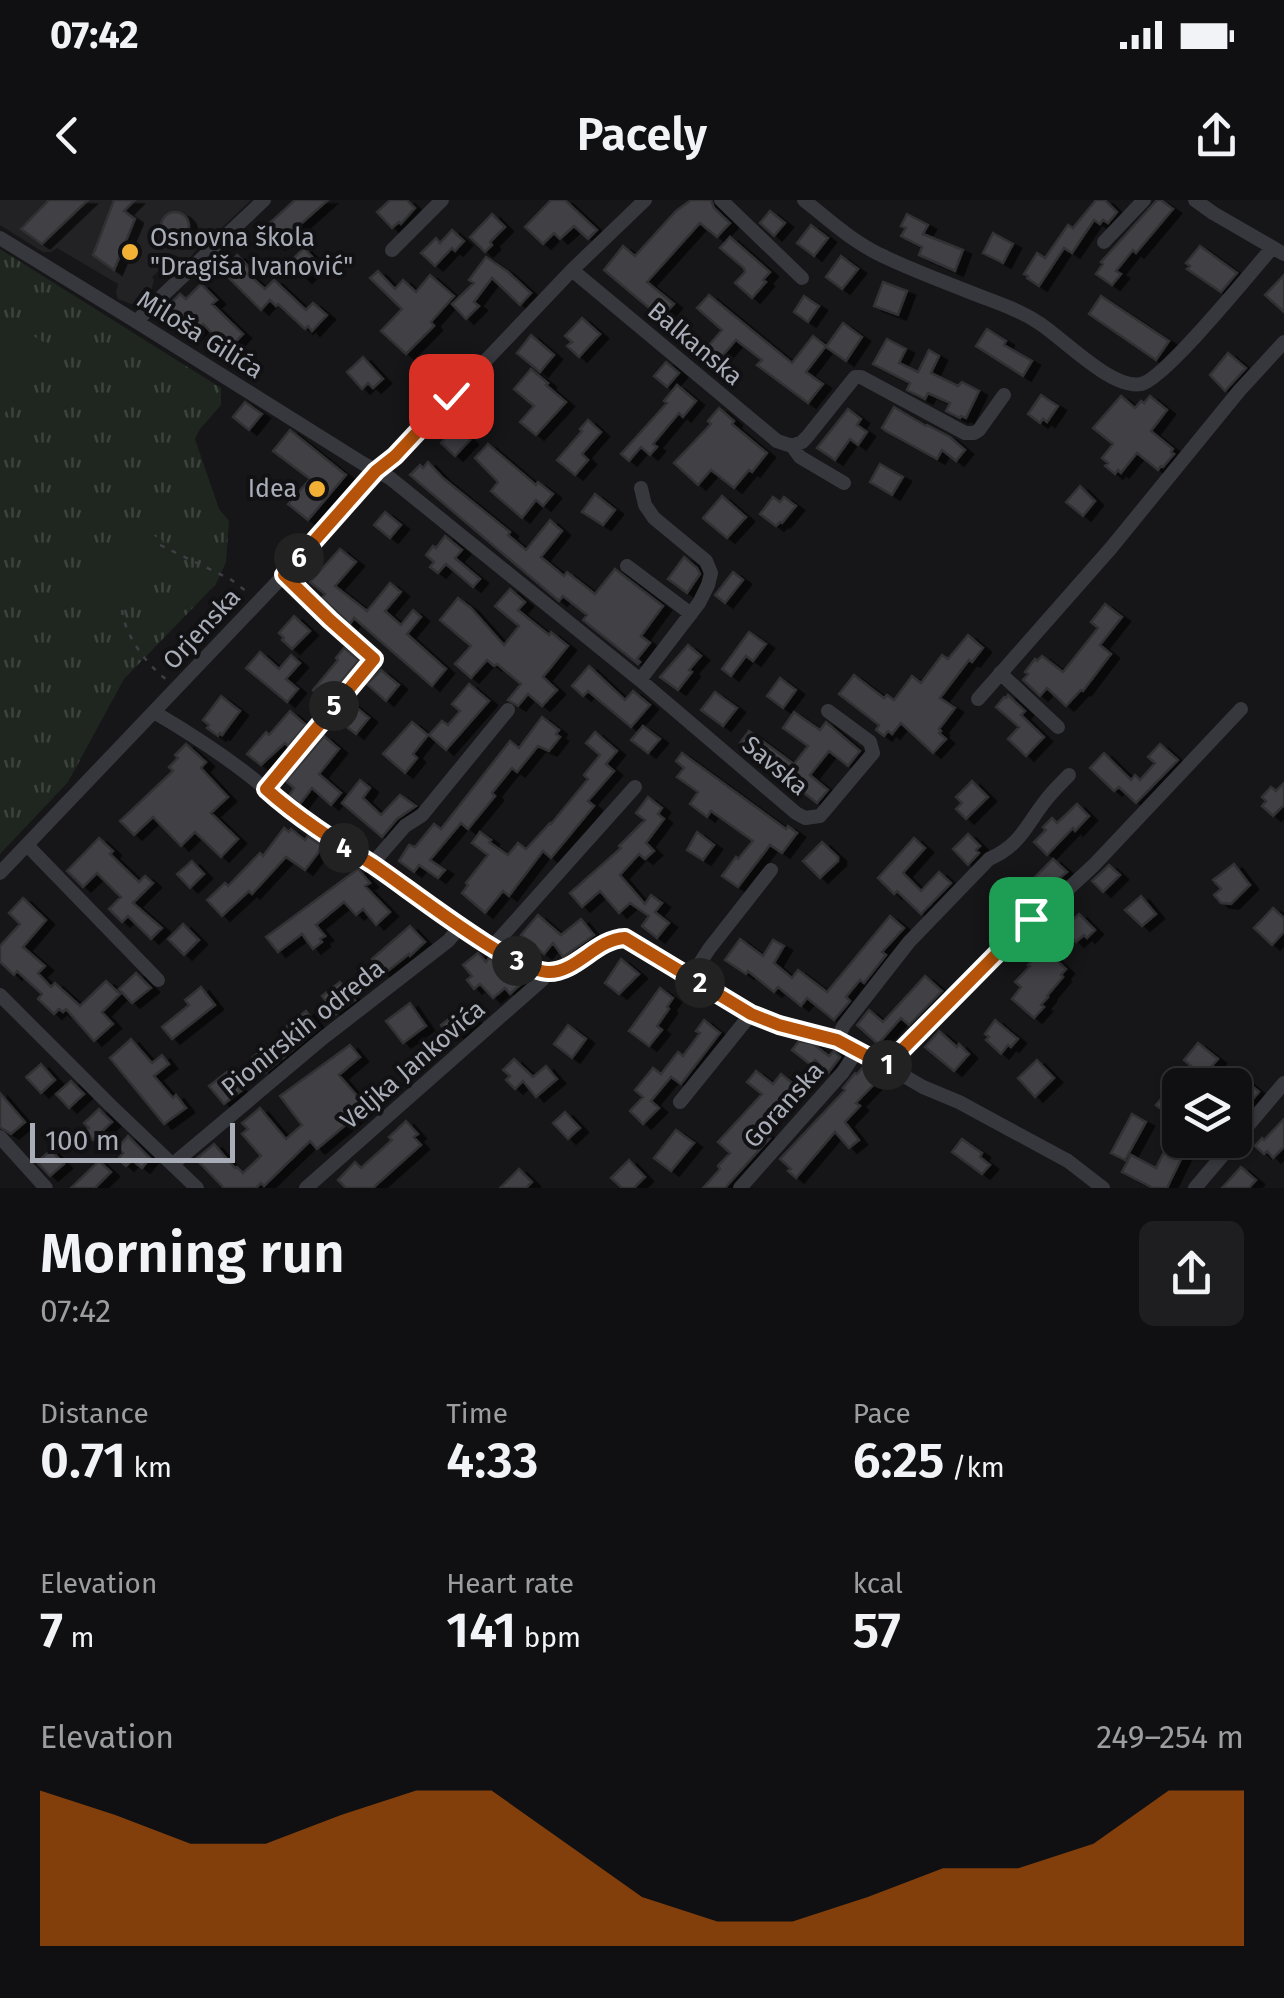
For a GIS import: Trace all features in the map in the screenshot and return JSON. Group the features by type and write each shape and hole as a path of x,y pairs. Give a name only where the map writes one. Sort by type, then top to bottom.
{"street":[{"path":"137,322 264,200"},
{"path":"392,250 442,200"},
{"name":"Orjenska","path":"0,874 284,575 376,471 645,200"},
{"path":"721,200 802,278"},
{"path":"804,200 868,248 1038,322 1112,378 1128,385 1140,385 1156,377 1278,251 1195,200"},
{"path":"1104,242 1144,200"},
{"name":"Miloša Gilića","path":"0,238 376,471"},
{"name":"Balkanska","path":"572,270 776,441 792,446 800,457 844,483"},
{"path":"978,698 1111,548 1284,342"},
{"path":"792,446 808,436 855,376 969,434 979,430 1004,395"},
{"name":"Savska","path":"376,471 390,478 640,680 805,818 820,816 873,753 870,742 828,711"},
{"path":"640,680 691,614 711,573 706,561 654,518 645,506 641,488"},
{"path":"627,566 691,614"},
{"path":"266,789 375,660 284,575"},
{"path":"1000,673 1058,727"},
{"path":"372,864 406,826 422,815 508,710"},
{"path":"886,1066 1028,921 1040,915 1094,865 1241,710"},
{"path":"154,712 329,838 517,961 546,972 562,969 618,938 630,940 751,1014 858,1049 1068,1162 1103,1188"},
{"path":"837,1040 844,1024 909,942 989,859 1006,851 1026,832 1046,800 1069,776"},
{"path":"493,946 636,787"},
{"path":"27,845 158,980"},
{"path":"690,977 771,870"},
{"name":"Pionirskih odreda","path":"174,1164 461,926"},
{"name":"Veljka Jankovića","path":"306,1188 534,988 546,972"},
{"path":"0,994 197,1188"},
{"path":"680,1102 751,1014"},
{"name":"Goranska","path":"740,1188 843,1072 858,1049"},
{"path":"1252,1118 1284,1084"},
{"path":"0,1137 46,1188"},
{"path":"1194,1188 1218,1158"}],"path":[{"path":"160,545 230,579 250,595"},
{"path":"122,610 148,664 168,681"}],"shaded area":[{"name":"Osnovna škola \"Dragiša Ivanović\"","path":"0,200 251,200 210,239 205,237 190,258 175,255 152,277 150,295 134,305 118,299 118,284 57,248 43,252 0,225"}],"green space":[{"path":"0,249 221,388 221,405 195,439 219,509 229,521 226,562 216,584 124,679 68,782 0,854"},
{"path":"0,315 48,345 0,421"},
{"path":"127,520 163,541 121,612 86,592"}],"building":[{"path":"49,200 88,200 42,244 21,229"},
{"path":"114,200 135,200 124,211 135,219 114,270 93,255"},
{"path":"295,200 328,200 277,245 262,230"},
{"path":"390,200 407,200 415,208 392,228 377,212"},
{"path":"551,200 565,200 597,230 588,239 574,226 560,239 554,233 543,244 525,227"},
{"path":"691,200 711,200 730,223 717,237 700,223 647,282 674,304 661,318 604,270 623,246 635,256"},
{"path":"1096,200 1105,200 1117,212 1108,223 1094,220 1072,253 1064,248 1039,286 1027,278 1024,274 1037,253 1045,258 1068,225 1073,228"},
{"path":"1157,200 1173,209 1116,271 1121,274 1112,285 1096,274 1101,262"},
{"path":"770,211 785,223 774,236 760,223"},
{"path":"175,212 185,216 189,226 185,236 175,240 165,236 161,226 165,216"},
{"path":"492,214 505,227 485,252 470,237"},
{"path":"907,214 928,225 923,234 963,250 955,271 919,255 922,247 901,236"},
{"path":"811,225 828,238 814,256 797,243"},
{"path":"452,230 464,241 435,266 421,253 436,238 440,243"},
{"path":"993,233 1013,244 1003,263 983,253"},
{"path":"730,237 770,272 752,298 735,283 744,268 720,248"},
{"path":"1200,246 1237,273 1221,292 1187,269 1190,266 1186,263"},
{"path":"304,248 319,264 304,278 289,263"},
{"path":"237,255 252,270 248,274 265,289 274,280 306,310 313,303 327,315 312,331 270,300 261,310 223,272"},
{"path":"841,256 858,269 842,289 826,277"},
{"path":"486,257 531,293 520,305 492,278 474,302 479,306 466,319 452,304 474,283 469,280"},
{"path":"378,271 395,289 403,280 416,292 430,275 454,296 431,322 434,326 406,354 381,331 402,309 370,278"},
{"path":"1284,275 1284,312 1265,295"},
{"path":"883,282 907,291 898,315 874,306"},
{"path":"201,284 217,300 212,304 243,334 228,350 203,324 192,336 163,311 180,294 186,299"},
{"path":"709,295 792,363 813,336 826,346 806,372 823,384 808,403 757,365 762,360 736,340 718,361 705,350 722,330 697,308"},
{"path":"804,296 819,306 808,322 794,312"},
{"path":"1101,296 1169,341 1156,360 1089,314"},
{"path":"582,318 600,334 579,357 567,346 572,342 565,336"},
{"path":"843,323 862,337 846,361 826,347"},
{"path":"987,329 1006,341 1004,345 1032,361 1023,376 976,346"},
{"path":"531,335 554,355 540,372 517,353"},
{"path":"887,339 906,349 899,363 918,372 929,350 939,356 931,373 979,391 966,418 946,411 950,403 928,393 925,399 907,390 910,383 873,364"},
{"path":"1228,353 1246,368 1225,391 1210,375"},
{"path":"363,357 383,379 373,388 368,383 362,389 347,372"},
{"path":"666,362 679,373 667,387 654,376"},
{"path":"531,369 566,402 536,435 520,422 534,406 514,389"},
{"path":"677,385 696,401 683,417 679,413 653,444 657,447 650,455 641,447 629,461 621,454 667,403 664,401"},
{"path":"1041,395 1058,406 1047,422 1043,419 1040,423 1028,414"},
{"path":"1121,396 1135,408 1150,396 1167,410 1151,431 1174,454 1158,470 1137,453 1121,473 1118,470 1115,474 1105,466 1108,463 1102,458 1113,444 1093,428"},
{"path":"245,402 262,414 249,430 233,417"},
{"path":"894,407 950,437 965,450 956,461 942,450 937,459 886,431 882,428"},
{"path":"719,408 767,453 734,488 711,470 698,485 674,463 711,424 708,421"},
{"path":"848,409 861,419 857,425 867,432 858,445 850,439 835,460 817,448"},
{"path":"588,420 601,432 582,454 588,460 575,475 557,460"},
{"path":"456,427 470,440 455,456 441,443"},
{"path":"290,430 346,475 308,520 288,504 310,479 273,451"},
{"path":"488,444 536,485 538,482 553,494 543,506 536,500 522,518 491,491 498,482 475,458"},
{"path":"428,462 526,550 550,520 562,531 541,557 564,576 567,572 595,594 615,569 663,606 641,636 650,643 637,659 640,662 583,620 587,615 563,596 559,601 410,475"},
{"path":"880,464 903,477 892,495 870,482"},
{"path":"1080,486 1095,501 1083,516 1066,502"},
{"path":"595,494 615,510 603,525 582,512"},
{"path":"722,496 746,517 727,538 703,518"},
{"path":"773,497 780,502 784,497 796,506 776,526 760,514"},
{"path":"385,512 401,525 390,538 374,525"},
{"path":"445,536 462,550 455,558 480,579 473,587 446,564 438,573 430,567 434,562 426,555"},
{"path":"340,549 356,562 335,586 367,611 390,583 401,592 385,611 401,625 413,610 421,617 407,634 446,669 432,686 354,618 350,624 310,582"},
{"path":"684,557 700,574 687,593 668,579"},
{"path":"733,572 743,580 725,603 715,595"},
{"path":"510,589 525,602 518,610 568,646 543,677 557,690 542,706 528,694 518,706 508,700 521,684 487,660 471,678 455,664 471,646 440,620 458,598 504,645 519,626 495,606"},
{"path":"1105,604 1122,617 1100,645 1111,654 1083,691 1066,706 1047,688 1040,696 1023,680 1028,674 1025,672 1042,656 1063,672 1098,628 1091,622"},
{"path":"294,616 310,631 292,649 279,633"},
{"path":"749,632 766,644 753,661 746,656 731,676 722,669"},
{"path":"968,635 983,648 940,698 955,708 939,729 946,739 933,753 901,723 892,734 888,731 884,736 876,730 879,725 839,694 854,675 884,698 887,695 894,700 912,676 921,683 942,655 948,659"},
{"path":"688,645 701,656 678,690 660,677"},
{"path":"344,648 359,660 326,700 313,690"},
{"path":"260,652 279,669 291,655 300,663 286,679 298,689 287,702 246,668"},
{"path":"589,666 625,700 633,691 650,705 631,727 588,691 583,696 572,686"},
{"path":"381,670 399,685 386,701 367,684"},
{"path":"780,678 796,690 783,708 767,696"},
{"path":"469,684 489,701 446,750 429,735 442,721 448,725 460,711 452,704"},
{"path":"715,692 737,708 723,726 701,710"},
{"path":"1008,695 1025,711 1021,715 1044,737 1026,756 1008,739 1019,727 996,707"},
{"path":"221,696 240,711 218,736 203,720"},
{"path":"351,703 369,718 356,734 338,720"},
{"path":"290,711 306,725 288,746 285,743 261,765 247,754"},
{"path":"794,712 820,730 826,722 860,751 848,766 829,751 810,775 828,790 817,803 762,760 751,756 753,753 740,743 749,731 794,764 808,746 783,728"},
{"path":"542,717 559,730 556,734 560,737 549,751 538,746 517,772 512,768 468,829 461,823 430,860 445,870 438,878 419,865 414,872 399,861 409,845 415,847 434,824 441,829 510,741 519,748"},
{"path":"412,722 428,735 405,773 383,754"},
{"path":"643,726 660,739 648,753 631,740"},
{"path":"595,732 617,751 606,764 614,771 588,801 594,806 551,858 543,851 509,896 503,891 485,913 462,893 488,855 472,843 480,832 508,855 518,843 526,849 588,779 584,775 600,755 586,743"},
{"path":"324,736 339,749 319,774 341,793 331,805 312,788 300,804 289,796 294,788 286,781"},
{"path":"186,744 206,762 201,768 228,797 211,813 238,839 221,857 195,832 181,846 153,817 134,835 120,821 173,771 169,767"},
{"path":"1160,744 1178,760 1136,803 1119,787 1114,791 1090,768 1104,753 1131,780 1135,775 1140,780 1155,763 1148,757"},
{"path":"682,753 797,833 782,853 770,845 738,887 722,876 753,841 711,811 707,817 690,804 698,792 677,777 684,768 676,761"},
{"path":"360,780 370,788 363,798 381,815 400,795 416,806 397,819 382,837 342,803"},
{"path":"972,781 988,797 966,819 956,809 962,803 956,797"},
{"path":"1284,783 1284,805 1273,816 1262,806 1266,801 1262,797 1271,787 1276,791"},
{"path":"648,797 662,808 658,814 664,819 646,843 654,851 645,859 639,854 620,875 645,904 651,895 662,903 655,912 669,923 657,938 642,926 649,916 630,903 619,913 600,891 582,907 570,893 621,848 645,820 636,813"},
{"path":"1077,804 1089,816 1047,855 1034,842 1052,818 1057,823"},
{"path":"284,828 321,845 318,853 305,870 286,857 252,894 249,891 222,916 207,900 225,883 228,886 260,853 263,856"},
{"path":"697,832 714,845 703,860 687,850"},
{"path":"968,834 980,846 968,865 953,849"},
{"path":"99,838 139,882 145,876 153,883 133,903 162,928 151,939 128,916 122,922 109,909 121,897 97,873 83,887 67,871"},
{"path":"914,838 925,848 903,873 921,891 939,872 951,883 921,914 878,878"},
{"path":"822,842 838,861 820,878 803,861"},
{"path":"1053,859 1067,872 1042,889 1026,905 1030,908 1015,919 992,897 1006,883 1018,894"},
{"path":"192,861 204,874 190,888 177,874"},
{"path":"1234,864 1250,885 1231,904 1221,903 1214,895 1221,889 1213,880"},
{"path":"1109,865 1120,875 1103,892 1092,881"},
{"path":"358,869 370,883 365,886 390,912 376,925 363,909 356,915 344,902 316,925 325,936 313,949 302,934 278,952 266,937"},
{"path":"1141,896 1156,914 1142,926 1125,910"},
{"path":"23,898 46,920 23,947 45,966 38,973 51,987 55,983 80,1006 106,981 120,994 102,1012 113,1024 94,1041 66,1009 54,1014 38,999 42,994 17,971 14,975 0,962 0,946 20,924 9,913"},
{"path":"1273,908 1284,918 1284,932 1272,945 1254,928"},
{"path":"1079,914 1095,930 1076,942 1060,926"},
{"path":"538,915 561,935 581,919 594,935 563,957 553,943 544,954 521,935"},
{"path":"890,916 904,928 882,952 886,955 864,983 860,980 846,997 850,1001 834,1020 807,998 801,1006 778,987 774,992 748,971 746,974 725,960 740,939 763,956 773,940 784,946 774,963 792,978 798,970 827,992"},
{"path":"183,924 199,940 184,955 168,939"},
{"path":"410,926 425,942 384,974 372,959"},
{"path":"1048,952 1066,969 1034,1018 1012,999 1021,987 1015,982 1038,954 1043,958"},
{"path":"478,953 486,962 489,958 515,972 523,982 510,994 505,988 493,998 480,984 474,989 467,980 472,976 463,965"},
{"path":"621,959 639,974 619,994 605,983"},
{"path":"136,973 151,988 132,1003 119,989"},
{"path":"925,976 942,991 909,1025 901,1018 878,1044 857,1025 869,1010 883,1022"},
{"path":"340,982 355,1000 336,1014 322,996"},
{"path":"201,987 215,1005 172,1039 162,1027 189,1005 185,1000"},
{"path":"660,988 673,998 657,1026 662,1030 649,1046 629,1031"},
{"path":"410,1003 426,1026 403,1043 386,1021"},
{"path":"464,1007 476,1022 458,1036 453,1030 448,1035 441,1025"},
{"path":"306,1011 319,1028 265,1073 253,1057 290,1030 287,1026"},
{"path":"704,1020 720,1033 681,1084 671,1077 651,1101 659,1108 643,1124 630,1111 643,1097 635,1090 653,1068 661,1074 678,1052 683,1056 700,1033 696,1031"},
{"path":"995,1020 1018,1039 1001,1054 986,1040 989,1037 985,1034"},
{"path":"568,1025 586,1039 572,1058 554,1044"},
{"path":"939,1031 969,1054 954,1071 925,1047"},
{"path":"131,1039 152,1063 162,1055 169,1064 154,1076 186,1108 164,1124 110,1058"},
{"path":"799,1041 813,1044 829,1056 834,1051 840,1057 828,1073 815,1060 811,1065 792,1050"},
{"path":"1198,1043 1218,1059 1214,1068 1194,1068 1184,1060"},
{"path":"350,1045 360,1057 339,1075 367,1107 317,1149 310,1141 264,1186 261,1183 256,1188 224,1188 196,1159 214,1144 243,1173 261,1156 242,1134 248,1129 242,1123 260,1108 286,1139 302,1125 280,1096"},
{"path":"514,1059 533,1077 546,1066 557,1079 536,1097 523,1081 515,1089 503,1070"},
{"path":"1037,1060 1054,1078 1035,1097 1018,1078"},
{"path":"41,1064 55,1080 41,1093 26,1077"},
{"path":"865,1065 881,1077 856,1103 860,1106 845,1122 859,1140 849,1148 835,1132 796,1178 780,1159"},
{"path":"756,1071 773,1084 781,1074 799,1088 784,1107 777,1102 757,1125 770,1138 725,1188 703,1188 730,1153 718,1142 762,1094 747,1082"},
{"path":"227,1072 241,1091 224,1104 209,1086"},
{"path":"71,1081 84,1094 69,1108 56,1094"},
{"path":"0,1093 25,1122 11,1134 0,1127"},
{"path":"99,1109 112,1122 93,1140 84,1123"},
{"path":"565,1112 580,1128 568,1139 553,1123"},
{"path":"1132,1114 1146,1122 1125,1160 1111,1153"},
{"path":"1284,1119 1284,1147 1273,1158 1255,1146"},
{"path":"406,1121 418,1134 414,1137 421,1145 373,1188 346,1188 338,1180 355,1162 361,1168 392,1140 389,1137"},
{"path":"676,1130 694,1143 671,1171 654,1158"},
{"path":"128,1136 150,1158 142,1168 132,1160 126,1166 118,1159 123,1153 117,1148"},
{"path":"962,1139 982,1153 980,1157 990,1165 982,1174 952,1152"},
{"path":"51,1150 64,1164 50,1176 37,1162"},
{"path":"1131,1155 1156,1168 1162,1156 1182,1158 1167,1188 1153,1188 1122,1172"},
{"path":"629,1160 645,1177 634,1188 622,1188 611,1178"},
{"path":"99,1161 111,1172 95,1188 71,1188"},
{"path":"1241,1167 1256,1180 1249,1188 1222,1188"},
{"path":"519,1169 532,1182 526,1188 500,1188"}],"place":[{"name":"Osnovna škola \"Dragiša Ivanović\"","path":"130,252"},
{"name":"Idea","path":"317,489"}],"route":[{"path":"451,396 376,471 284,575 374,659 266,789 343,848 517,961 554,972 613,939 625,938 751,1014 837,1040 886,1066 1031,919"}]}
